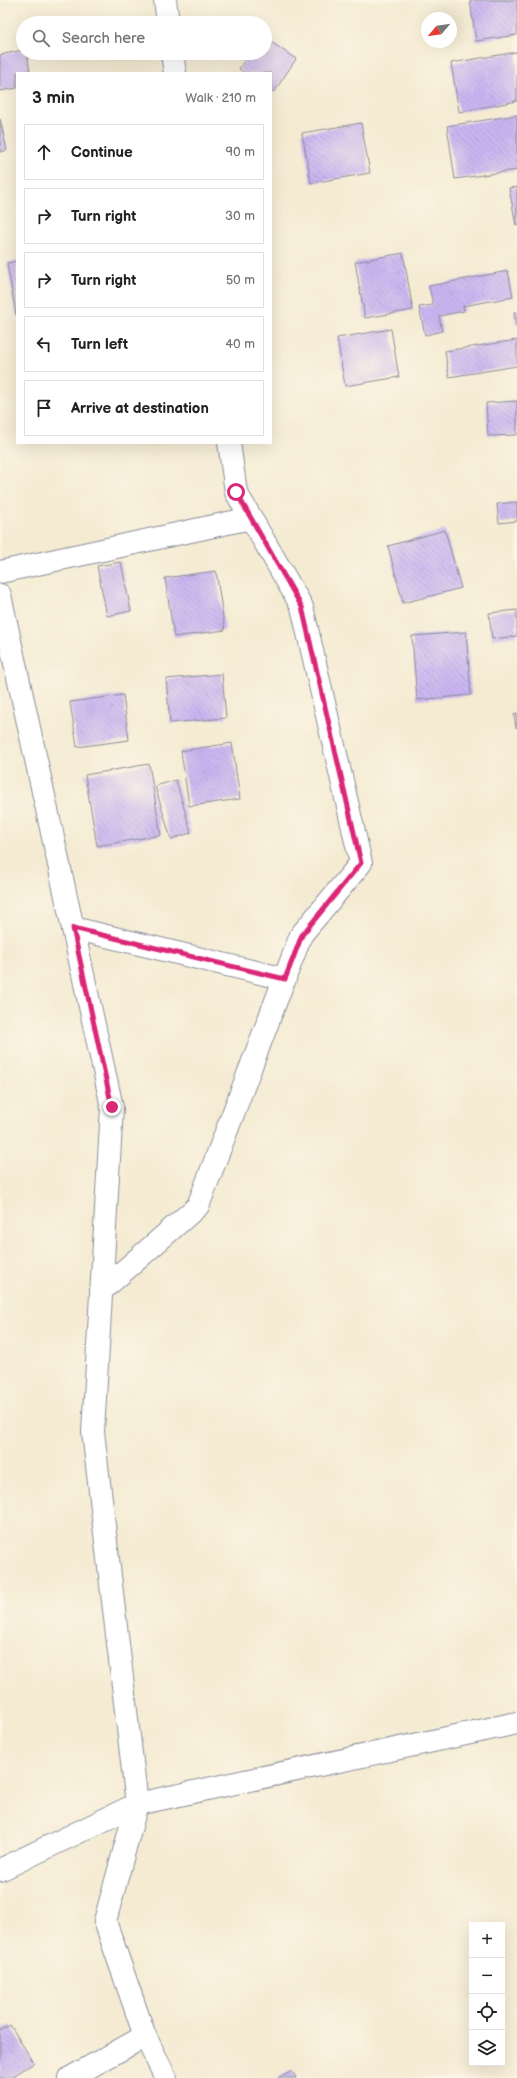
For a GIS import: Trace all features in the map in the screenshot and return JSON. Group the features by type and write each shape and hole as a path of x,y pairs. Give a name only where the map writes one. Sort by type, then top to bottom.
{"street":[{"path":"165,0 167,16"},
{"path":"173,60 175,72"},
{"path":"102,1291 198,1206 302,935 361,863 302,607 236,492 228,444"},
{"path":"0,572 251,518"},
{"path":"0,595 112,1107 93,1432 137,1804 104,1921 145,2036 166,2078"},
{"path":"73,928 285,979"},
{"path":"0,1870 137,1804 517,1723"},
{"path":"70,2078 145,2036"}],"building":[{"path":"470,0 517,0 517,35 476,41"},
{"path":"272,43 296,59 274,92 272,91 272,72 244,72 239,69 245,60 272,60"},
{"path":"16,52 16,60 28,60 30,72 16,72 16,88 0,91 0,55"},
{"path":"517,52 517,101 459,112 451,63"},
{"path":"517,115 517,170 455,179 447,126"},
{"path":"0,119 7,150 0,152"},
{"path":"361,123 370,173 311,183 302,133"},
{"path":"517,187 517,225 516,225 509,188"},
{"path":"403,253 413,310 365,318 355,262"},
{"path":"16,261 16,315 7,263"},
{"path":"508,271 513,297 463,306 464,311 439,316 442,331 425,335 419,307 433,305 429,286"},
{"path":"514,312 517,312 517,326 516,326"},
{"path":"391,329 399,377 345,386 337,338"},
{"path":"517,340 517,366 449,377 445,351"},
{"path":"517,401 517,435 488,436 486,403"},
{"path":"517,502 517,521 499,523 497,504"},
{"path":"445,530 461,588 403,603 388,546"},
{"path":"121,562 131,611 107,616 97,566"},
{"path":"216,571 225,630 174,637 165,578"},
{"path":"517,610 517,636 492,639 489,613"},
{"path":"466,632 471,695 417,700 412,636"},
{"path":"222,674 226,718 170,723 166,679"},
{"path":"123,695 129,740 77,747 70,702"},
{"path":"517,713 517,727 516,728 514,714"},
{"path":"232,743 240,799 189,806 181,751"},
{"path":"149,764 161,835 97,846 85,775"},
{"path":"176,780 191,833 171,839 155,786"},
{"path":"10,2025 34,2063 10,2078 0,2078 0,2031"},
{"path":"292,2070 296,2078 278,2078"}],"route":[{"path":"112,1107 73,928 285,979 302,935 361,863 302,607 236,492"}]}
